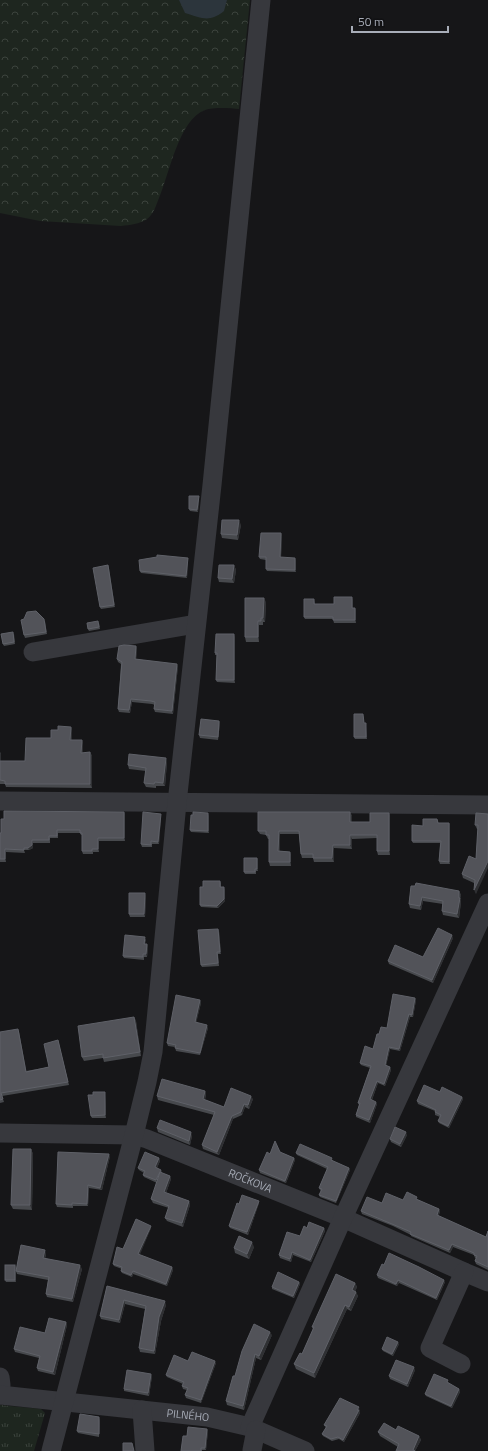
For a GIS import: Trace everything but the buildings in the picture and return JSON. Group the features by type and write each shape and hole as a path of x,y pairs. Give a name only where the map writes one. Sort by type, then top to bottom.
{"street":[{"path":"51,1451 134,1135 153,1052 177,802 212,485 261,0"},
{"path":"34,652 196,624"},
{"path":"0,801 488,806"},
{"path":"252,1450 253,1429 343,1218 488,902"},
{"name":"ROČKOVA","path":"0,1133 134,1135 343,1218 488,1282"},
{"path":"461,1364 430,1348 464,1272"},
{"path":"0,1377 0,1395"},
{"name":"PILNÉHO","path":"0,1395 206,1417 253,1429 305,1451"},
{"path":"142,1410 145,1451"}],"green space":[{"path":"0,0 250,0 239,109 208,109 196,115 188,124 176,149 163,188 154,209 151,215 144,221 121,226 40,221 0,213"},
{"path":"0,1405 41,1409 45,1413 34,1451 0,1451"}],"shaded area":[{"path":"179,0 227,0 224,11 214,17 205,18 185,13"}]}
